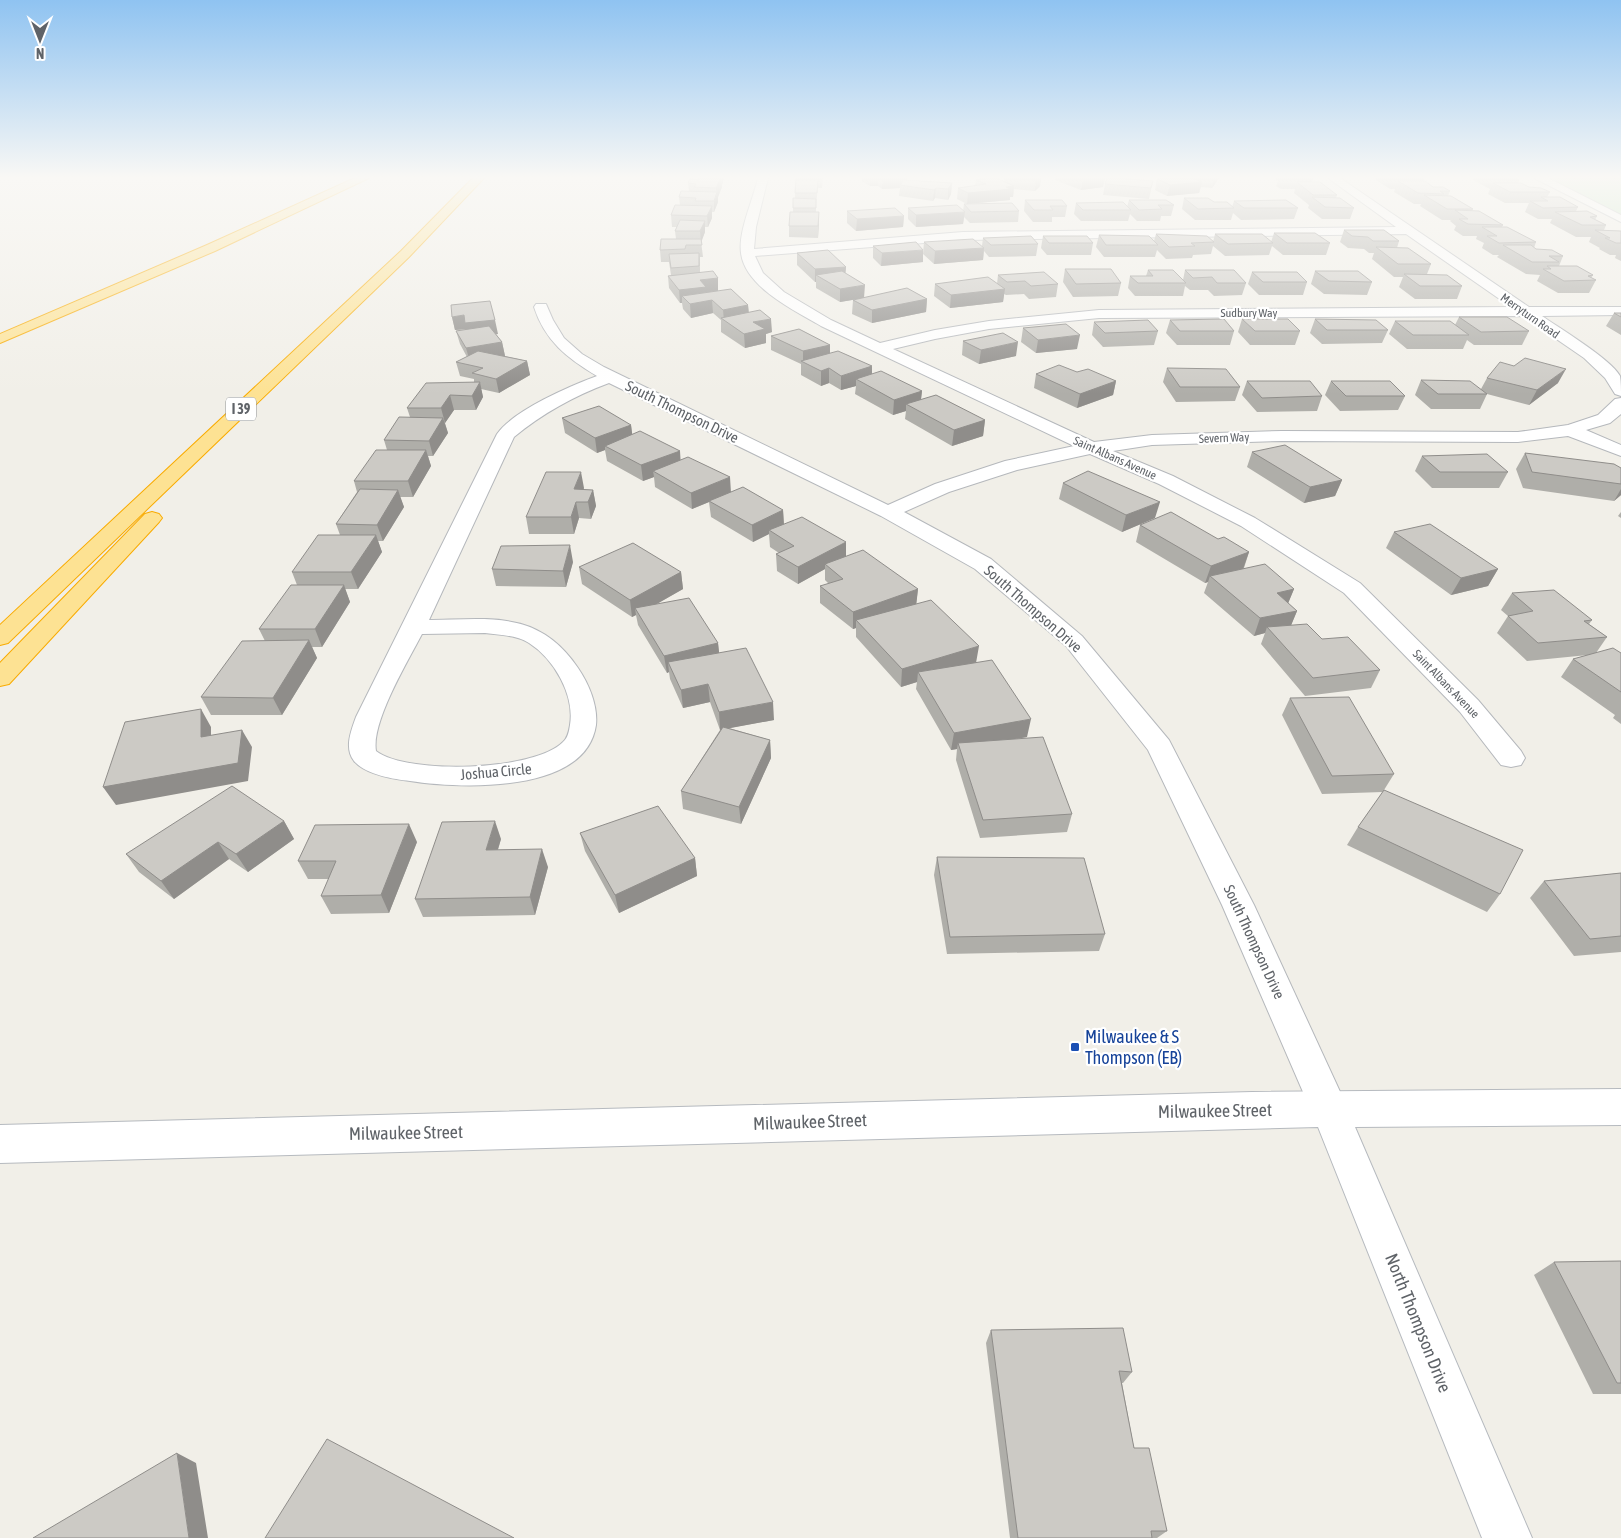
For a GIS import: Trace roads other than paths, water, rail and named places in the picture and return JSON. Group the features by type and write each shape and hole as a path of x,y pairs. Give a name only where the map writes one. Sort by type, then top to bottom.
{"highway":[{"path":"0,339 207,250"},
{"name":"I 39","path":"0,638 409,250"},
{"path":"0,678 315,344 405,254"}],"street":[{"path":"748,250 747,253 788,250"},
{"name":"Merryturn Road","path":"1435,250 1589,355 1611,375 1621,391"},
{"name":"Saint Albans Avenue","path":"747,253 760,278 784,299 826,323 1092,448 1166,480 1248,522 1352,588 1469,706 1510,758"},
{"name":"South Thompson Drive","path":"541,307 544,320 552,335 570,353 610,377 888,512 983,564 1074,641 1160,746 1238,905 1329,1109"},
{"name":"Sudbury Way","path":"880,348 954,329 1018,320 1099,314 1621,311"},
{"name":"Joshua Circle","path":"414,627 485,626 513,630 535,636 551,648 564,665 576,687 585,718 582,734 573,749 554,762 538,768 505,774 472,776 400,771 377,765 364,755 362,744 370,716 506,434 529,415 576,390 610,377"},
{"path":"1570,430 1604,419 1619,407 1621,403"},
{"path":"1570,430 1621,451"},
{"name":"Severn Way","path":"888,512 942,488 1002,468 1092,448 1152,440 1282,436 1518,437 1570,430"},
{"name":"Milwaukee Street","path":"0,1144 1329,1109 1488,1110 1621,1107"},
{"name":"North Thompson Drive","path":"1329,1109 1507,1538"}],"place":[{"name":"Milwaukee & S Thompson (EB)","path":"1075,1047"}]}
